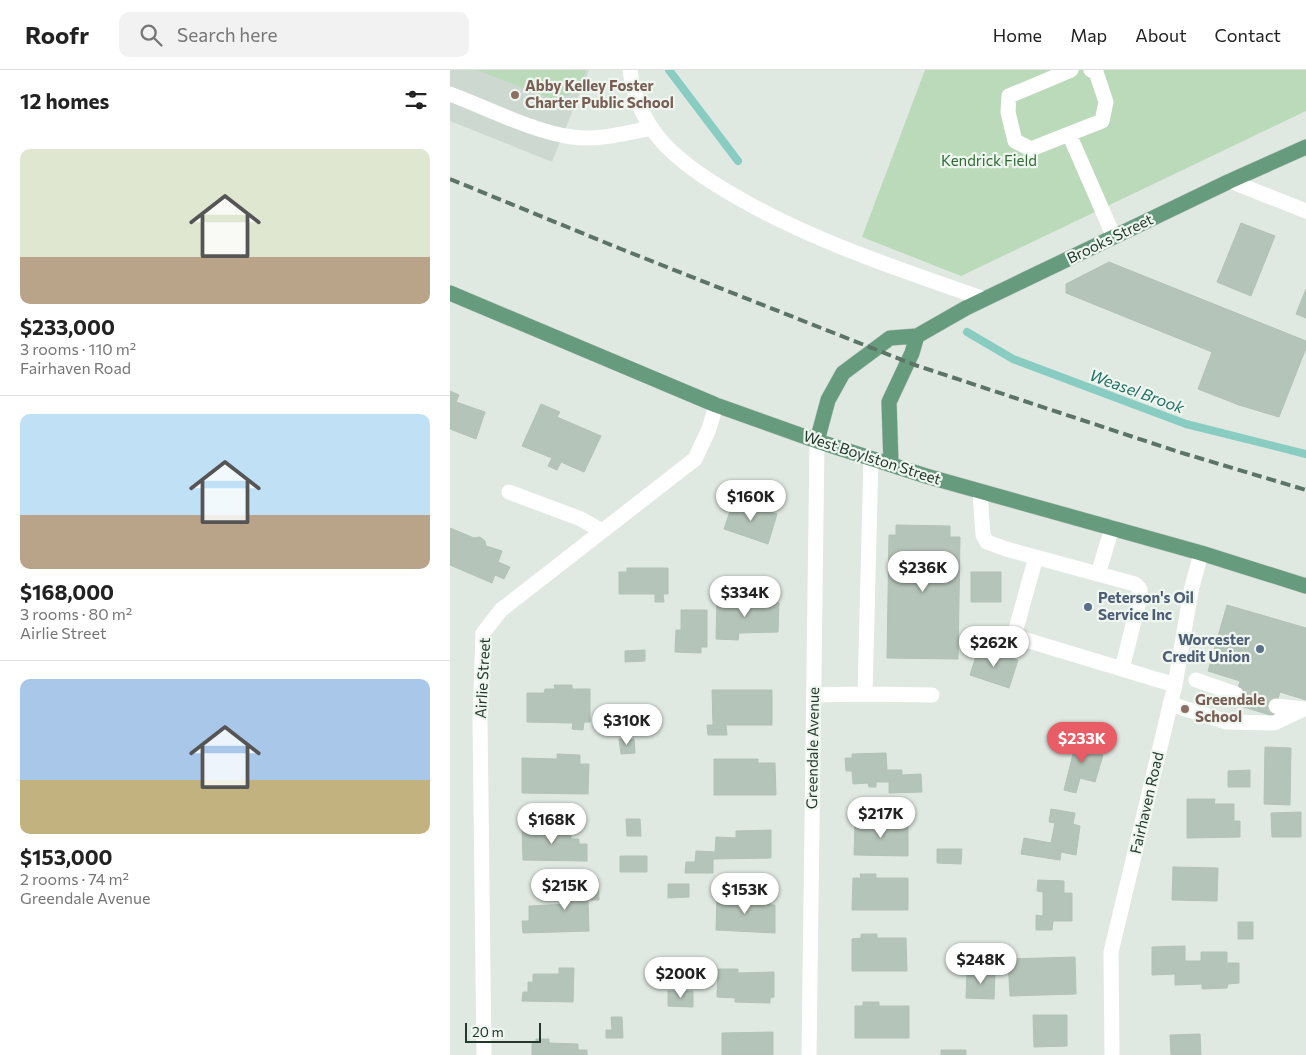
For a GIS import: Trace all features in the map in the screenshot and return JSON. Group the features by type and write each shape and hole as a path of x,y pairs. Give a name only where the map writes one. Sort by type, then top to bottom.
{"main road":[{"name":"Brooks Street","path":"817,441 828,400 843,373 890,338 917,336 984,299 1230,181 1306,147"},
{"name":"West Boylston Street","path":"450,292 716,405 817,441 980,492 1201,553 1306,586"},
{"path":"891,464 889,402 912,353 917,336"}],"street":[{"path":"630,70 631,84 634,92 652,128 666,146 689,167 757,208 825,242 984,299"},
{"path":"1071,70 1009,96 1008,112 1015,142 1031,149 1102,121 1106,102 1096,72 1092,70"},
{"path":"450,94 546,131 574,137 601,137 652,128"},
{"path":"1069,134 1114,237"},
{"path":"1230,181 1305,209"},
{"name":"Airlie Street","path":"484,1055 480,720 483,633 501,610 695,459 716,405"},
{"name":"Greendale Avenue","path":"809,1055 817,441"},
{"path":"866,694 871,458"},
{"path":"509,492 581,519 602,531"},
{"path":"980,492 983,535 987,542 995,546 1134,584 1140,589 1140,597 1122,669"},
{"path":"1098,574 1112,528"},
{"name":"Fairhaven Road","path":"1112,1055 1112,952 1170,704 1191,591 1201,553"},
{"path":"1036,557 1016,629 1017,635 1023,639 1174,685"},
{"path":"1196,680 1236,694"},
{"path":"814,696 866,694 932,695"},
{"path":"1170,704 1227,722 1274,723 1305,709"},
{"path":"1276,706 1305,709"}],"shaded area":[{"name":"Abby Kelley Foster Charter Public School","path":"450,70 589,70 552,162 450,121"}],"green space":[{"path":"477,70 586,70 578,91 554,100"},
{"name":"Kendrick Field","path":"925,70 1306,70 1306,111 961,276 862,237"}],"building":[{"path":"1241,223 1275,236 1251,296 1217,282"},
{"path":"1109,262 1306,341 1306,348 1279,417 1239,405 1198,389 1212,352 1066,293 1066,284"},
{"path":"1306,289 1306,318 1296,314"},
{"path":"450,391 459,395 456,402 485,412 476,439 450,429"},
{"path":"541,404 560,412 557,417 601,436 584,472 561,462 557,470 548,466 552,458 522,446"},
{"path":"734,499 777,514 768,544 724,529"},
{"path":"896,525 950,526 950,537 960,537 958,659 887,658 889,535 896,535"},
{"path":"450,528 474,538 480,537 485,541 486,546 502,551 498,562 510,567 504,579 495,575 492,583 450,565"},
{"path":"627,568 668,568 668,594 663,594 664,602 655,602 655,594 619,594 619,572 627,572"},
{"path":"971,572 1001,572 1001,602 971,602"},
{"path":"717,598 736,598 736,602 779,603 778,632 739,633 738,640 716,639"},
{"name":"Worcester Credit Union","path":"1227,605 1306,628 1306,700 1280,692 1273,716 1234,704 1240,681 1208,671"},
{"path":"681,610 707,610 707,647 701,647 701,653 675,652 676,630 681,630"},
{"path":"979,647 1018,660 1009,688 970,675"},
{"path":"645,650 645,661 625,662 625,651"},
{"path":"554,685 572,685 572,689 590,689 590,722 584,722 583,730 572,729 573,723 527,722 527,693 544,693 545,689 555,689"},
{"path":"712,690 772,690 772,725 726,725 727,735 708,735 707,725 713,725"},
{"path":"1072,737 1092,742 1089,751 1103,755 1095,782 1080,778 1076,793 1064,790 1073,754 1068,753"},
{"path":"619,739 634,739 635,753 621,754"},
{"path":"1265,747 1291,748 1290,805 1264,804"},
{"path":"886,753 887,770 902,770 902,775 921,774 922,792 889,793 889,782 876,782 876,787 869,787 868,783 853,784 852,771 846,771 845,758 852,758 852,754"},
{"path":"557,754 580,755 580,764 589,764 588,794 522,793 522,758 557,759"},
{"path":"714,759 758,759 758,763 775,763 776,795 714,795"},
{"path":"1250,770 1250,787 1228,787 1228,771"},
{"path":"1187,799 1215,799 1214,804 1234,804 1234,821 1240,821 1240,837 1187,838"},
{"path":"1051,809 1075,813 1073,824 1080,826 1076,855 1061,852 1060,860 1021,854 1024,838 1051,843 1055,823 1049,822"},
{"path":"1301,812 1301,837 1272,837 1271,813"},
{"path":"626,819 640,819 641,836 627,836"},
{"path":"865,820 879,821 880,824 908,825 908,856 854,855 855,824 865,824"},
{"path":"522,827 571,828 571,839 579,839 579,844 587,844 587,861 523,860"},
{"path":"771,830 771,858 713,859 713,873 685,873 686,862 695,862 696,851 715,852 716,837 736,838 736,831"},
{"path":"937,849 962,849 961,864 937,863"},
{"path":"620,856 647,856 647,872 620,872"},
{"path":"1173,867 1218,868 1217,901 1172,900"},
{"path":"860,874 876,874 876,878 908,878 908,910 852,910 853,878 861,878"},
{"path":"598,879 599,900 588,900 589,931 523,933 522,921 529,921 529,906 571,904 569,880"},
{"path":"1038,880 1064,881 1064,893 1072,893 1072,921 1053,921 1052,930 1036,930 1036,915 1043,916 1043,892 1037,891"},
{"path":"668,884 689,884 689,897 668,898"},
{"path":"758,896 758,901 770,901 770,905 775,905 775,933 716,930 717,897"},
{"path":"1238,922 1253,922 1253,939 1238,939"},
{"path":"861,934 877,934 877,938 906,938 907,971 852,971 852,939 861,938"},
{"path":"1185,946 1185,961 1201,961 1201,952 1227,952 1227,963 1239,963 1239,983 1228,984 1227,988 1202,989 1202,984 1175,985 1175,974 1152,975 1152,947"},
{"path":"1075,957 1076,994 1010,996 1008,959"},
{"path":"559,968 574,968 573,1002 522,1001 523,992 528,992 528,982 533,982 533,974 559,974"},
{"path":"718,969 738,969 738,973 774,972 774,997 770,998 770,1003 735,1002 735,998 717,997"},
{"path":"967,972 995,972 994,999 966,998"},
{"path":"668,991 693,991 693,1007 668,1006"},
{"path":"863,1002 879,1002 879,1006 909,1006 909,1038 855,1038 855,1006 863,1006"},
{"path":"1033,1015 1067,1015 1067,1046 1034,1047"},
{"path":"611,1017 622,1017 623,1038 606,1038 606,1030 612,1030"},
{"path":"773,1032 773,1055 722,1055 722,1033"},
{"path":"1200,1034 1201,1055 1171,1055 1170,1035"},
{"path":"536,1039 549,1039 549,1043 578,1044 578,1050 587,1050 587,1055 532,1055 532,1042 536,1042"},
{"path":"941,1050 966,1050 966,1055 941,1055"}],"waterway":[{"name":"Weasel Brook","path":"669,70 738,161"},
{"name":"Weasel Brook","path":"967,332 1013,359 1186,424 1306,454"}],"tunnel":[{"path":"1236,694 1276,706"}],"railway":[{"path":"450,179 915,365 1179,452 1306,490"}],"place":[{"name":"Abby Kelley Foster Charter Public School","path":"515,95"},
{"name":"Peterson's Oil Service Inc","path":"1088,607"},
{"name":"Worcester Credit Union","path":"1260,649"},
{"name":"Greendale School","path":"1185,709"}]}
